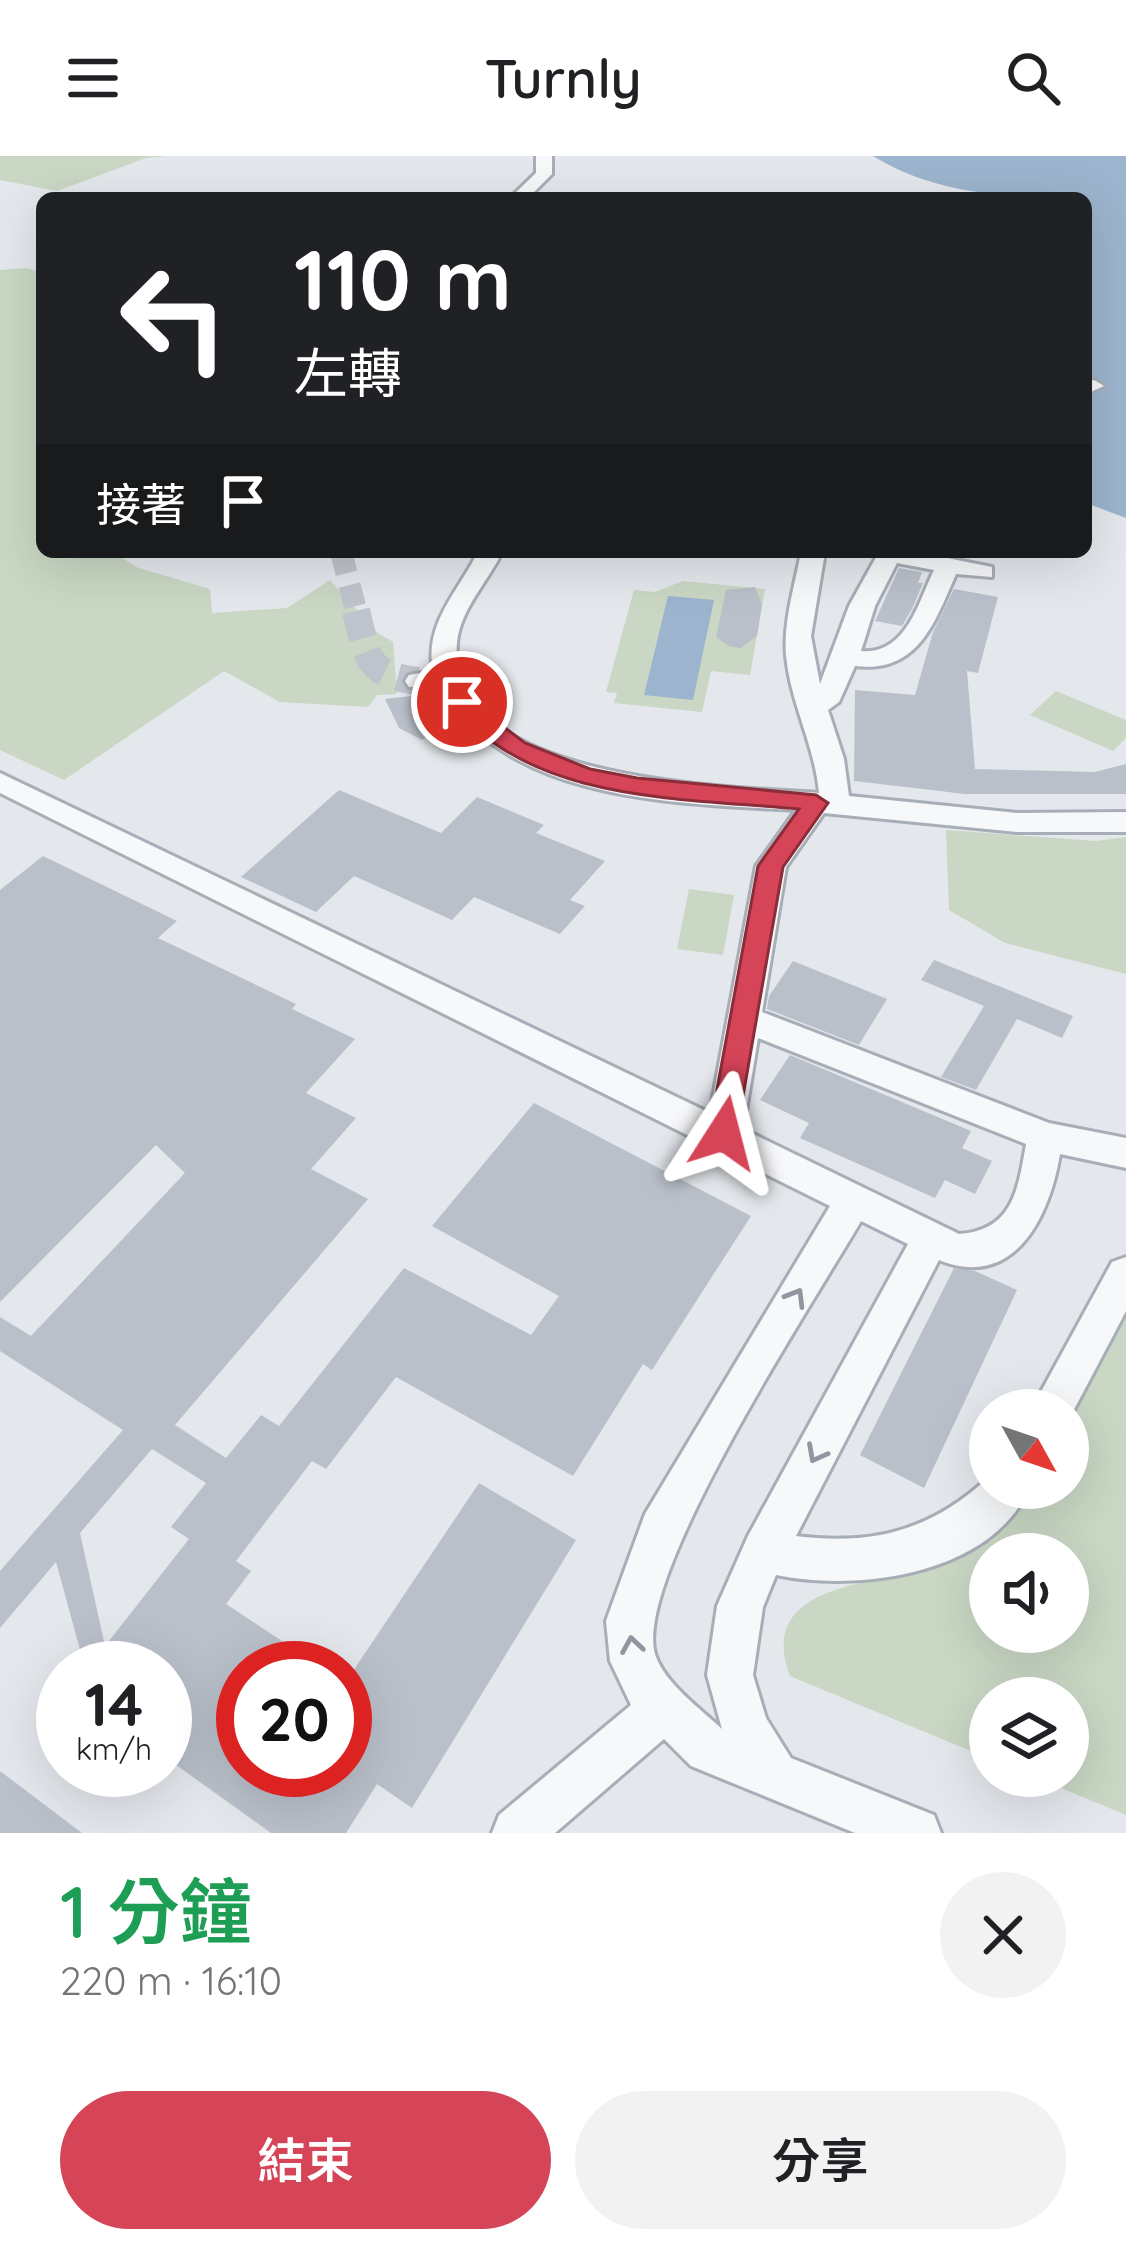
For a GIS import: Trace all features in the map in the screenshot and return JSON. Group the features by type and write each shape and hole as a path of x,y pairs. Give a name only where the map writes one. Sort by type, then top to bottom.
{"street":[{"path":"524,192 544,174 544,156"},
{"path":"486,558 448,623 444,656 448,677 482,724 517,748 562,768 637,785 825,804 1030,823 1126,823"},
{"path":"724,1133 771,866 825,804 830,759 798,650 812,558"},
{"path":"813,707 825,702 862,606 888,558"},
{"path":"911,558 983,572"},
{"path":"846,657 884,660 908,648 948,565"},
{"path":"418,681 448,677"},
{"path":"0,782 724,1133 930,1240 978,1251 1009,1238 1031,1204 1045,1137"},
{"path":"742,1018 1045,1137 1126,1153"},
{"path":"852,1202 667,1514 629,1622 633,1660 664,1708 708,1750 916,1833"},
{"path":"772,1772 746,1729 730,1675 740,1606 764,1551 930,1240"},
{"path":"1063,1389 1126,1274"},
{"path":"764,1551 835,1564 904,1556 963,1529 985,1509"},
{"path":"517,1833 664,1708"}],"green space":[{"path":"0,156 167,156 146,158 57,191 0,180"},
{"path":"0,270 36,270 36,558 124,558 136,567 210,589 212,613 287,608 330,580 378,633 393,642 397,694 377,695 368,707 280,702 224,671 64,780 0,750"},
{"path":"683,581 765,589 750,675 711,671 702,712 614,703 617,693 606,692 634,590 655,592"},
{"path":"1056,691 1126,720 1126,738 1113,751 1030,715"},
{"path":"946,830 1096,841 1126,837 1126,974 1005,943 949,910"},
{"path":"689,889 734,895 723,955 677,949"},
{"path":"1126,1296 1126,1815 1083,1797 1089,1797 1089,1677 969,1677 969,1750 790,1676 784,1645 790,1621 806,1604 830,1592 939,1563 969,1547 969,1653 1089,1653 1089,1533 989,1533 1013,1511 1089,1509 1089,1389 1081,1389"}],"water":[{"path":"873,156 1126,156 1126,518 1092,505 1092,390 1103,387 1092,386 1092,192 976,192 898,169"},
{"path":"668,596 714,600 693,700 644,695"}],"building":[{"path":"899,568 922,572 918,583 923,583 912,609 902,626 875,621"},
{"path":"755,587 762,605 757,636 741,648 728,646 716,637 726,590"},
{"path":"954,589 998,597 978,673 967,671 975,769 1095,772 1126,764 1126,794 965,794 854,781 855,690 915,695 933,632"},
{"path":"420,695 441,730 422,740 399,728 385,699"},
{"path":"339,790 441,833 477,797 544,825 536,833 605,861 570,900 585,906 560,934 474,897 452,920 354,876 316,912 241,877"},
{"path":"43,856 177,921 158,938 296,1004 292,1009 355,1039 306,1093 356,1118 311,1169 368,1199 175,1425 226,1458 261,1415 279,1426 404,1268 531,1335 559,1296 432,1226 534,1103 751,1216 652,1370 643,1364 573,1476 396,1377 326,1469 312,1461 236,1561 251,1571 226,1604 282,1641 216,1641 216,1794 192,1776 192,1641 109,1641 189,1539 171,1527 206,1483 152,1449 80,1533 104,1641 78,1641 56,1562 0,1628 0,1571 123,1430 0,1351 0,1317 31,1336 185,1173 156,1145 0,1302 0,890"},
{"path":"934,960 1073,1016 1062,1038 1017,1019 976,1090 941,1077 984,1006 921,980"},
{"path":"793,961 887,999 859,1045 767,1009 769,996"},
{"path":"790,1055 971,1131 962,1148 992,1161 975,1194 945,1180 935,1198 800,1138 809,1123 760,1100"},
{"path":"954,1268 975,1271 1017,1290 924,1488 860,1455"},
{"path":"479,1483 576,1540 412,1808 377,1784 372,1792 372,1643"},
{"path":"0,1771 82,1833 0,1833"},
{"path":"221,1797 369,1797 346,1833 271,1833"}],"tunnel":[{"path":"343,558 357,614"},
{"path":"356,611 367,652 378,668 418,681"}],"route":[{"path":"462,702 482,724 517,748 584,775 816,803 771,866 724,1133"}]}
